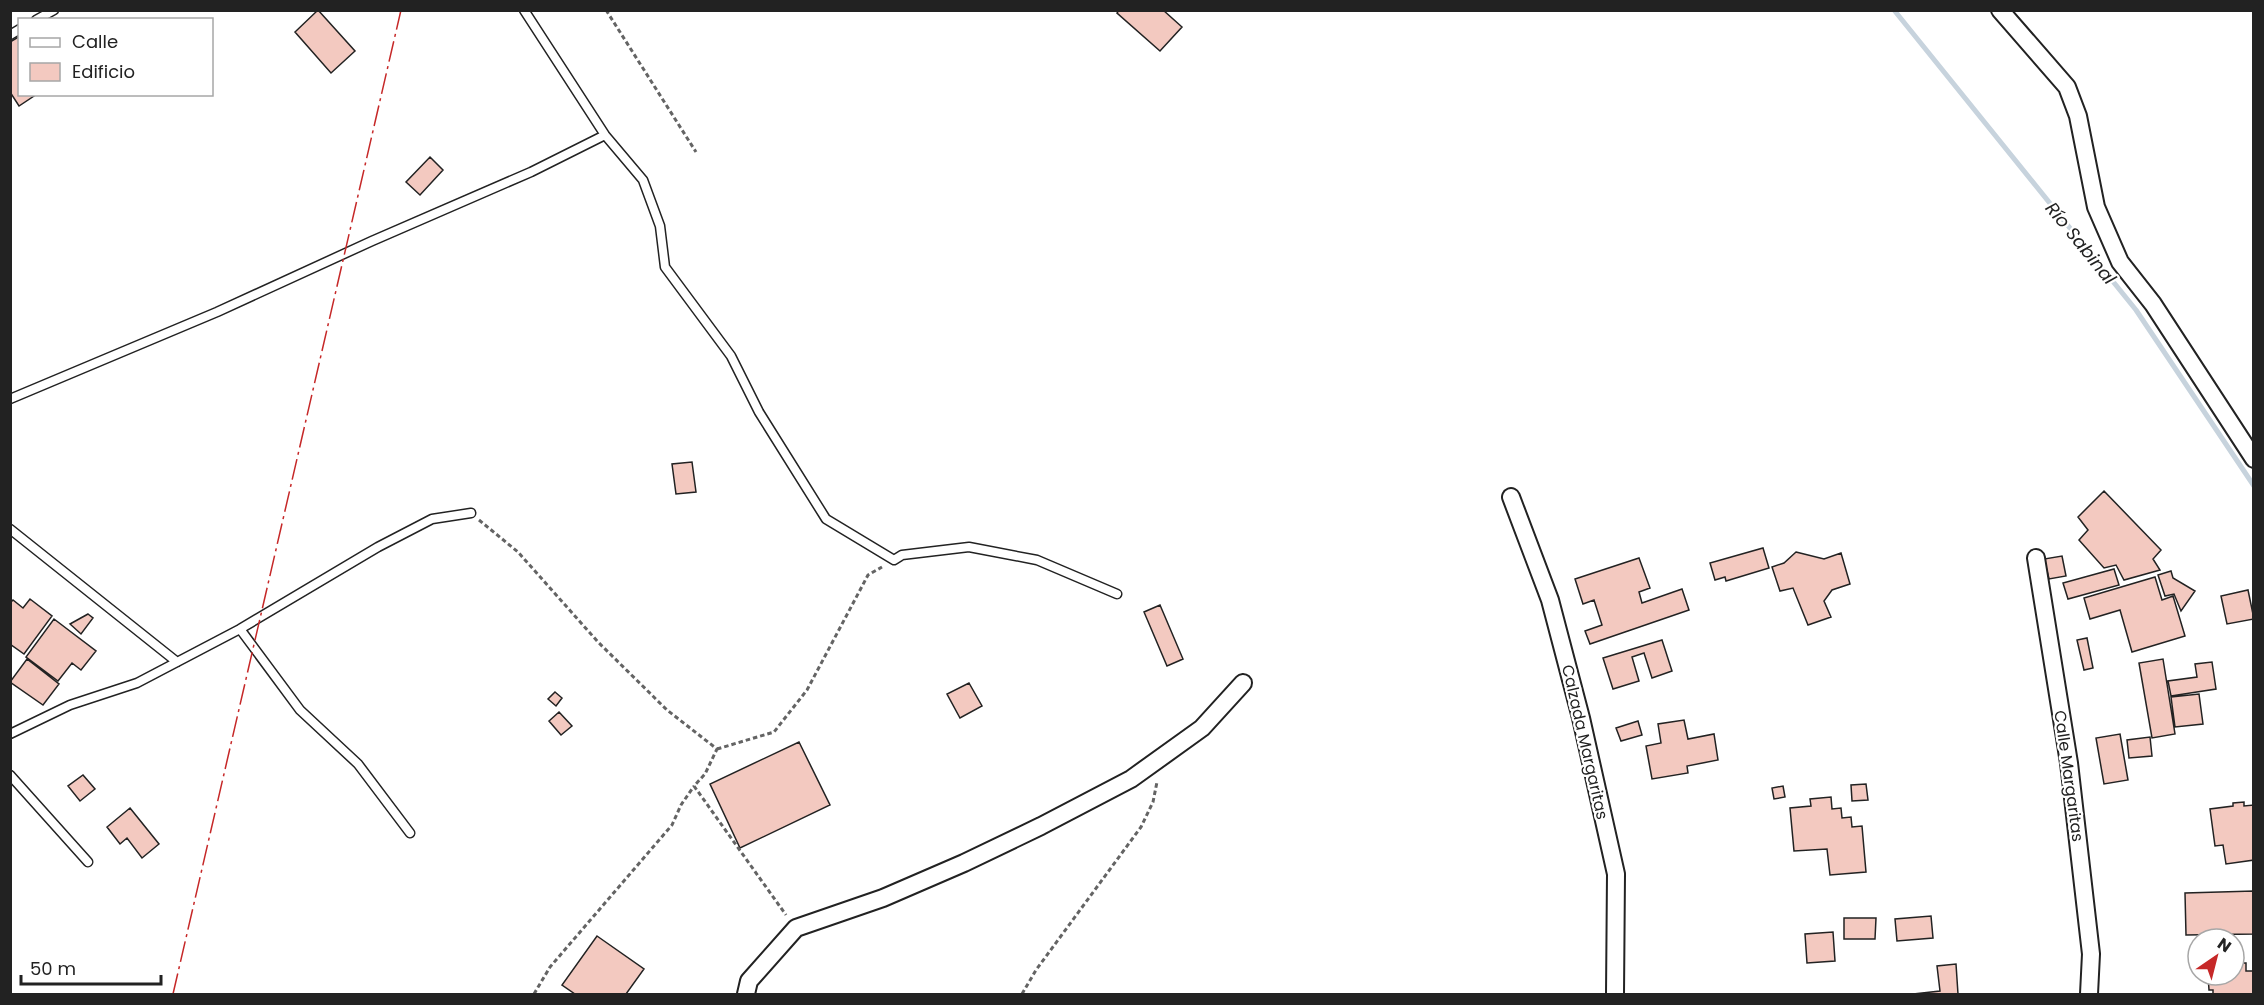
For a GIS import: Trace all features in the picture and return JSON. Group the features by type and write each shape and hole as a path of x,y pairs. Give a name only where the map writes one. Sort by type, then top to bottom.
{"street":[{"path":"2000,10 2067,87 2078,116 2096,207 2120,262 2153,304 2253,459"},
{"name":"Calzada Margaritas","path":"1511,497 1551,600 1581,718 1616,874 1615,994"},
{"name":"Calle Margaritas","path":"2036,558 2069,763 2091,954 2089,994"},
{"path":"746,994 749,981 796,928 883,897 964,863 1131,779 1202,728 1243,683"}],"lane":[{"path":"40,18 54,10"},
{"path":"524,10 605,135 643,180 660,226 665,267 731,356 759,412 826,519 894,560 902,555 969,548 1037,560 1117,594"},
{"path":"10,399 217,312 531,172 605,135"},
{"path":"10,734 70,705 137,682 177,662 240,629 378,547 432,519 471,513"},
{"path":"10,529 177,662"},
{"path":"240,629 300,710 358,764 410,833"},
{"path":"10,775 88,862"}],"path":[{"path":"606,10 696,152"},
{"path":"471,513 518,552 598,642 668,710 717,749"},
{"path":"534,994 550,968 672,825 681,805 705,774 717,749 774,732 807,690 868,575 894,560"},
{"path":"1022,994 1036,970 1141,827 1153,802 1162,756"},
{"path":"694,786 796,928"}],"building":[{"path":"318,10 355,51 331,73 295,32"},
{"path":"1119,10 1163,10 1182,27 1160,51 1117,13"},
{"path":"18,37 18,96 34,96 19,106 10,92 10,42"},
{"path":"430,157 443,170 420,195 406,182"},
{"path":"692,462 696,492 676,494 672,464"},
{"path":"2104,491 2161,550 2153,559 2160,570 2124,580 2116,565 2104,568 2079,540 2088,530 2078,517"},
{"path":"1763,548 1769,568 1726,581 1725,577 1715,580 1710,563"},
{"path":"1796,552 1824,559 1841,553 1850,584 1832,590 1824,601 1831,617 1808,625 1793,588 1780,591 1772,567 1784,563"},
{"path":"2062,556 2066,576 2049,579 2044,559"},
{"path":"1639,558 1650,588 1639,592 1642,603 1682,589 1689,610 1590,644 1585,631 1602,625 1594,600 1583,604 1575,579"},
{"path":"2114,569 2119,585 2068,599 2063,583"},
{"path":"2171,571 2173,578 2195,591 2181,611 2174,594 2165,596 2158,575"},
{"path":"2155,577 2162,600 2173,596 2185,636 2132,652 2120,610 2090,619 2084,598"},
{"path":"2248,590 2254,619 2227,624 2221,596"},
{"path":"30,599 52,616 24,654 10,644 10,603 13,600 23,608"},
{"path":"1160,605 1183,659 1167,666 1144,612"},
{"path":"88,614 93,618 81,634 70,624"},
{"path":"54,619 96,651 81,670 72,663 58,681 26,657"},
{"path":"2087,638 2093,668 2084,670 2077,640"},
{"path":"1662,640 1672,671 1652,678 1644,653 1632,657 1639,681 1613,689 1603,658"},
{"path":"27,659 59,684 43,705 10,682"},
{"path":"2163,659 2175,734 2152,738 2139,663"},
{"path":"2212,662 2216,689 2171,696 2168,681 2197,677 2195,664"},
{"path":"969,683 982,706 960,718 947,694"},
{"path":"555,692 562,698 556,706 548,699"},
{"path":"2199,694 2203,724 2175,727 2171,697"},
{"path":"559,712 572,726 561,735 549,721"},
{"path":"1684,720 1688,739 1714,734 1718,760 1687,766 1688,773 1652,779 1646,746 1661,743 1658,724"},
{"path":"1638,721 1642,735 1621,741 1616,728"},
{"path":"2120,734 2128,780 2104,784 2096,738"},
{"path":"2150,737 2152,756 2129,758 2127,740"},
{"path":"799,742 830,805 740,848 710,784"},
{"path":"83,775 95,789 80,801 68,786"},
{"path":"1866,784 1868,800 1852,801 1851,785"},
{"path":"1783,786 1785,797 1774,799 1772,788"},
{"path":"1831,797 1832,809 1841,808 1842,818 1851,817 1852,827 1862,826 1866,872 1830,875 1827,849 1794,851 1790,808 1811,806 1810,799"},
{"path":"2244,802 2244,806 2254,805 2254,860 2226,864 2223,845 2215,846 2210,809"},
{"path":"130,808 159,844 142,858 127,838 120,844 107,827"},
{"path":"2254,891 2254,934 2246,934 2246,927 2186,927 2186,935 2185,893"},
{"path":"1931,916 1933,938 1897,941 1895,919"},
{"path":"1844,918 1876,918 1875,939 1844,939"},
{"path":"1833,932 1835,961 1807,963 1805,934"},
{"path":"597,936 644,969 626,994 575,994 562,985"},
{"path":"1956,964 1958,994 1913,994 1940,991 1937,966"},
{"path":"2246,971 2254,971 2254,994 2213,994 2213,990 2209,990 2209,987 2246,987"}],"waterway":[{"name":"Río Sabinal","path":"1894,10 2136,310 2254,486"}],"power":[{"path":"173,994 401,10"}]}
